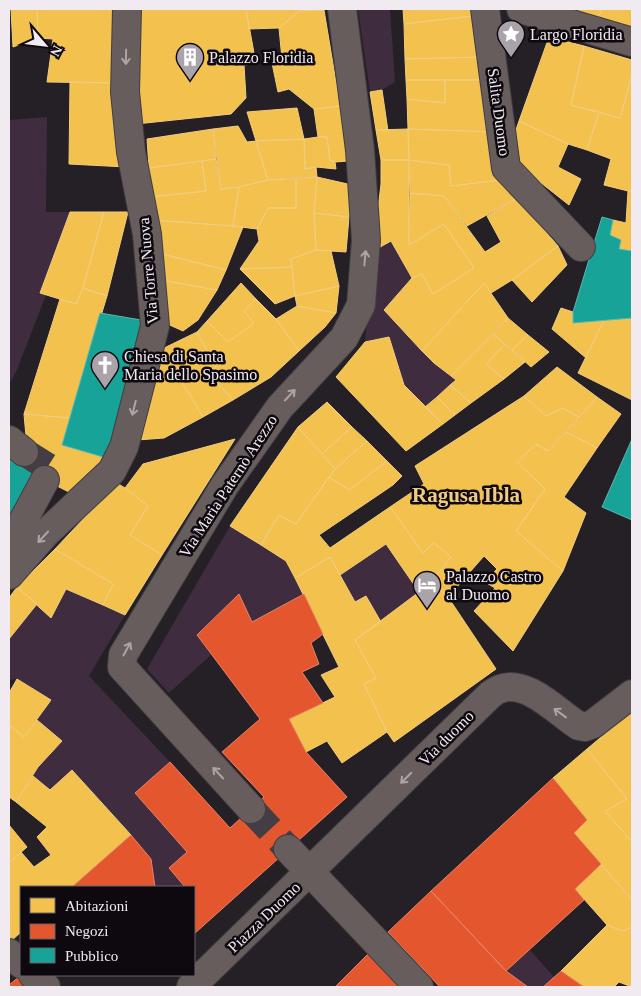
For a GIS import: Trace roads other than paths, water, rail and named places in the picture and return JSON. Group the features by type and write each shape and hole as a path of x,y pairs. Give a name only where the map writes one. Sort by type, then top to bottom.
{"street":[{"name":"Via Torre Nuova","path":"9,575 46,533 112,471 124,447 155,326 147,234 131,152 125,92 128,9"},
{"name":"Via Maria Paternò Arezzo","path":"251,809 122,667 124,656 225,485 280,407 344,338 361,305 366,240 360,150 342,9"},
{"name":"Salita Duomo","path":"485,9 506,168 581,247"},
{"path":"521,9 632,42"},
{"path":"9,547 45,480"},
{"name":"Via duomo","path":"310,872 490,696 500,689 510,686 522,688 534,694 578,726 585,727 602,718 632,694"},
{"path":"288,849 310,872"},
{"name":"Piazza Duomo","path":"191,987 310,872 419,987"},
{"path":"9,953 20,963"},
{"path":"34,976 46,987"}],"tunnel":[{"path":"24,452 51,469 45,480"},
{"path":"251,809 288,849"}],"place":[{"name":"Largo Floridia","path":"511,58"},
{"name":"Palazzo Floridia","path":"190,81"},
{"name":"Chiesa di Santa Maria dello Spasimo","path":"105,389"},
{"name":"Palazzo Castro al Duomo","path":"427,609"}],"district":[{"name":"Ragusa Ibla","path":"466,495"}]}
